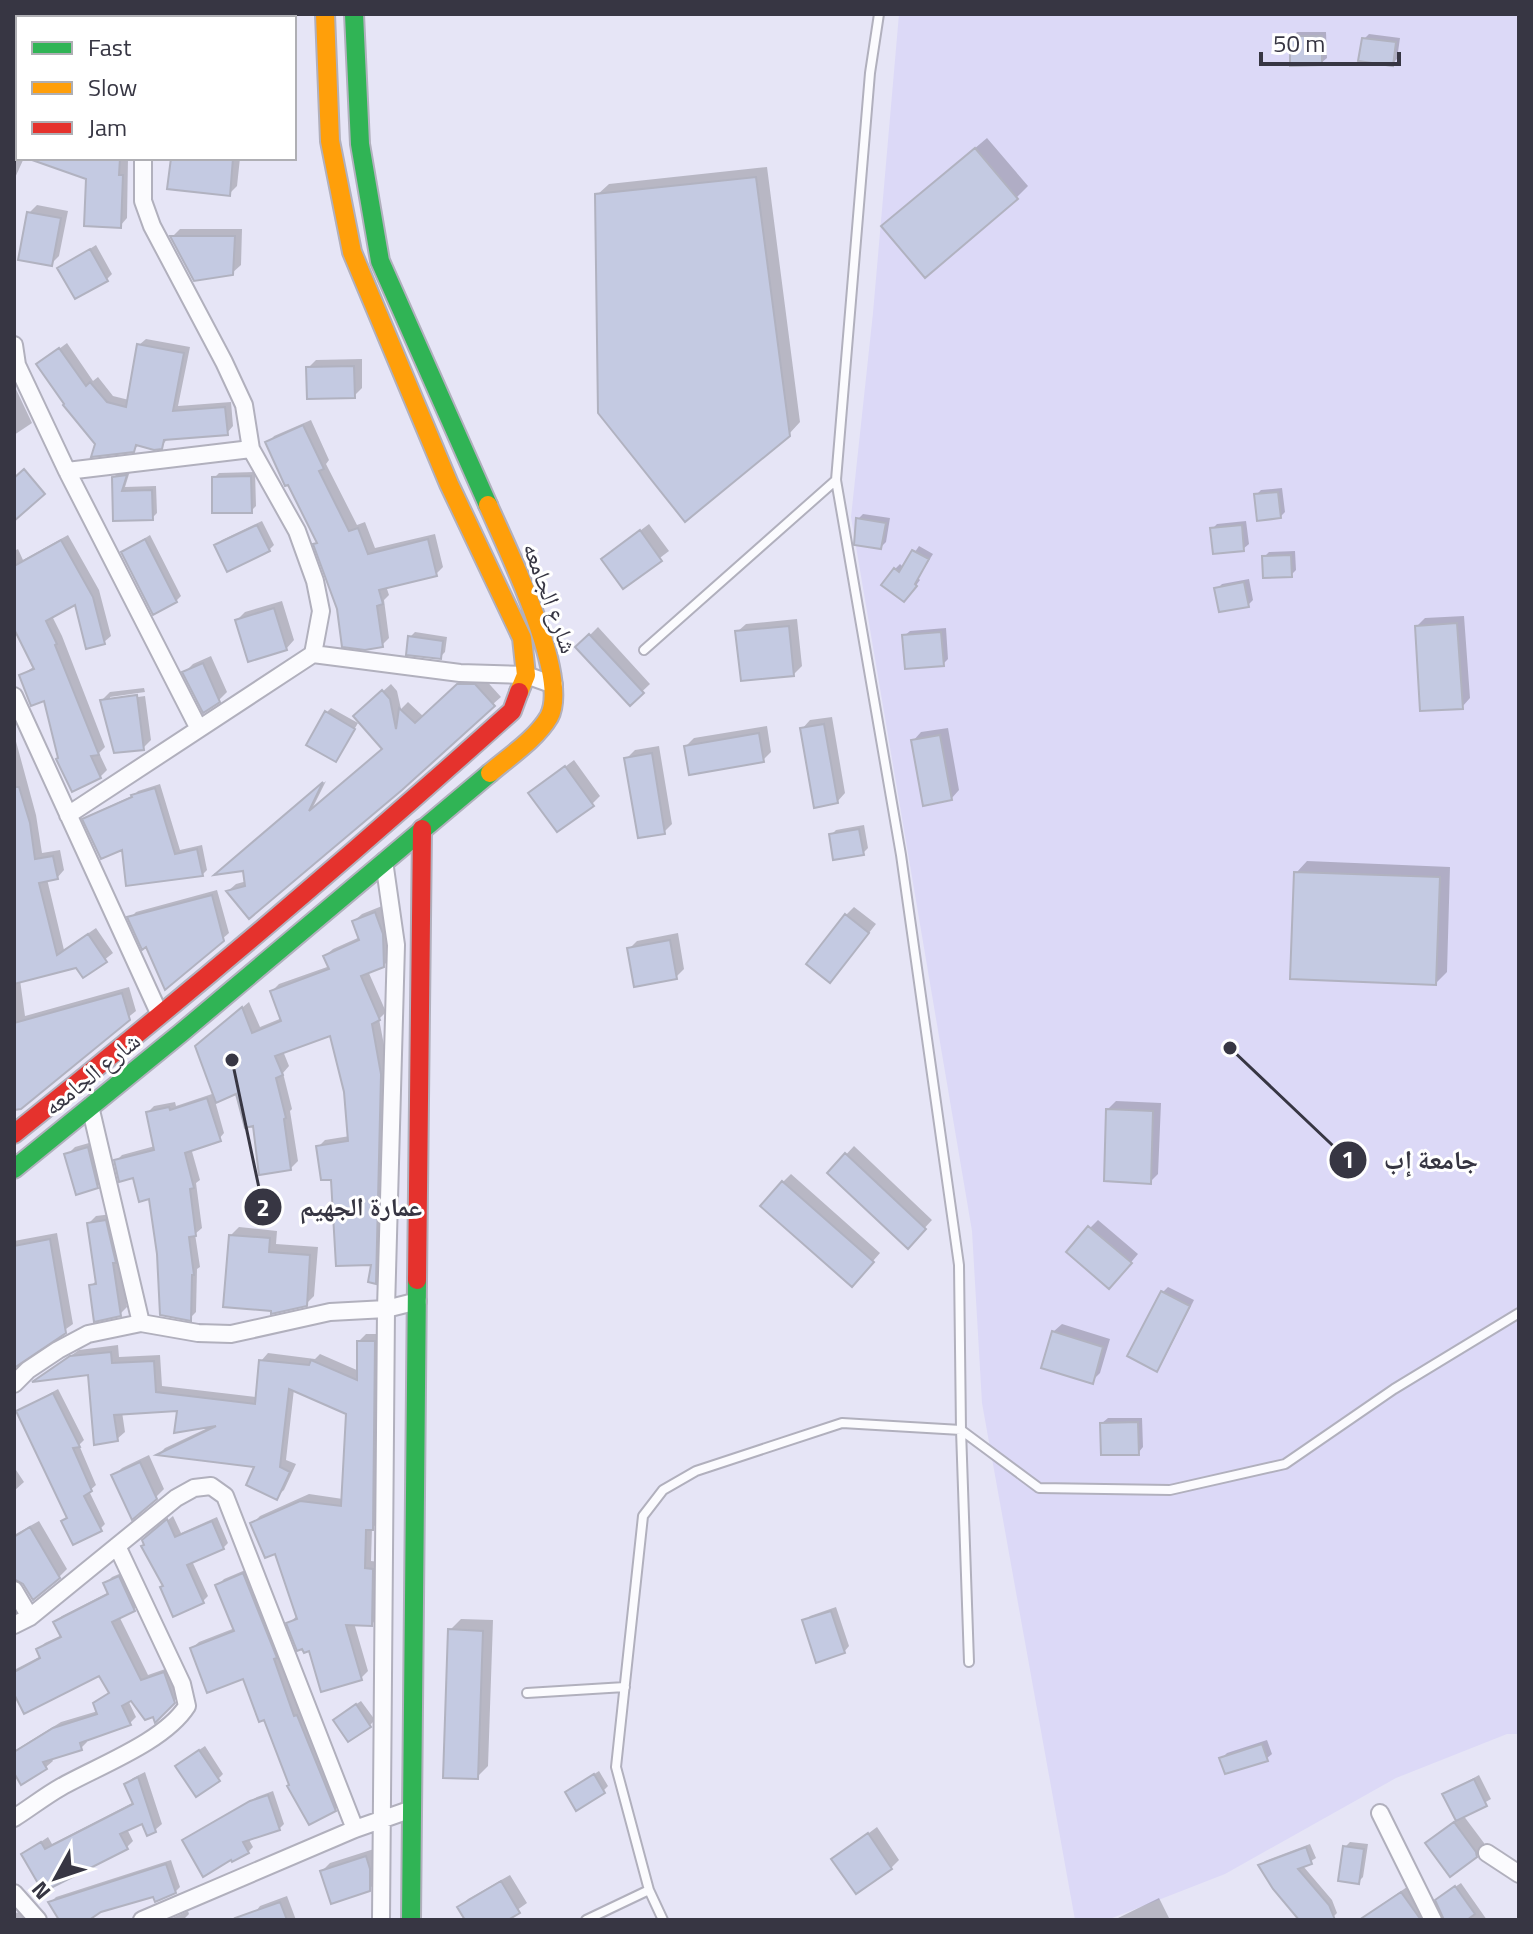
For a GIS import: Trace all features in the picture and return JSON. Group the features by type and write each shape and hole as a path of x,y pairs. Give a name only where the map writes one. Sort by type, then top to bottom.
{"street":[{"name":"شارع الجامعه","path":"14,1134 412,801 512,711 526,675 522,638 449,484 352,252 330,141 325,14"},
{"name":"شارع الجامعه","path":"14,1169 181,1033 530,739 550,715 554,685 544,640 529,599 380,261 360,144 354,14"},
{"path":"143,160 143,201 152,226 244,405 251,449 297,531 315,581 321,611 313,654"},
{"path":"14,345 17,365 67,471 199,729"},
{"path":"67,471 251,449"},
{"path":"68,815 313,654 460,673 526,675 554,685"},
{"path":"14,696 159,1013"},
{"path":"411,1920 422,829"},
{"path":"381,1920 386,1309 396,945 384,861"},
{"path":"90,1106 141,1323"},
{"path":"14,1384 28,1370 88,1334 141,1323 198,1333 231,1334 330,1312 386,1309 418,1301"},
{"path":"14,1625 30,1617 176,1498 194,1488 211,1486 225,1496 355,1829"},
{"path":"14,1818 58,1789 145,1742 179,1718 187,1706 182,1684 117,1546"},
{"path":"14,1590 30,1617"},
{"path":"142,1920 355,1829 412,1809"},
{"path":"1380,1813 1433,1920"},
{"path":"1487,1853 1519,1874"},
{"path":"14,1893 38,1920"}],"lane":[{"path":"879,14 870,73 836,480 901,855 959,1265 969,1662"},
{"path":"644,650 836,480"},
{"path":"663,1920 649,1890 616,1767 643,1516 663,1490 696,1471 842,1423 961,1430 1039,1488 1170,1490 1285,1464 1394,1389 1519,1313"},
{"path":"527,1693 625,1687"},
{"path":"586,1920 649,1890"}],"shaded area":[{"path":"899,14 1519,14 1519,1734 1507,1734 1396,1778 1225,1874 1107,1920 1075,1920 982,1403 972,1231 851,517 873,313"}],"building":[{"path":"1290,36 1322,36 1322,65 1290,66"},
{"path":"1362,38 1396,42 1393,66 1358,61"},
{"path":"975,148 1018,199 925,278 881,226"},
{"path":"32,160 120,160 119,175 123,175 121,228 84,226 86,179"},
{"path":"171,160 233,160 230,196 167,189"},
{"path":"756,177 790,436 685,522 598,413 595,194"},
{"path":"27,212 61,218 52,266 18,260"},
{"path":"170,236 235,236 233,275 194,281"},
{"path":"90,249 108,281 75,299 57,268"},
{"path":"137,344 184,353 173,411 225,407 228,435 164,440 162,449 136,445 134,452 91,457 95,444 63,405 36,364 59,348 86,386 90,382 107,402 126,407"},
{"path":"354,366 355,398 307,399 306,367"},
{"path":"303,425 324,469 319,471 349,531 358,528 368,554 428,539 437,576 379,590 383,604 377,606 383,647 365,650 342,647 337,609 313,544 317,543 265,442"},
{"path":"24,469 45,494 14,521 14,478"},
{"path":"127,475 122,491 152,490 153,520 113,521 112,477"},
{"path":"251,476 252,513 212,513 212,477"},
{"path":"1278,492 1281,518 1257,521 1254,494"},
{"path":"856,518 886,523 881,549 854,545"},
{"path":"257,525 270,551 227,572 214,545"},
{"path":"1242,525 1244,551 1213,554 1210,528"},
{"path":"640,530 662,561 623,589 601,559"},
{"path":"145,539 177,602 153,615 121,552"},
{"path":"61,540 93,597 105,644 86,649 75,605 46,621 99,755 91,756 101,778 72,792 56,759 44,701 31,706 19,675 34,669 14,629 14,566"},
{"path":"912,550 929,559 915,584 917,586 904,602 881,585 894,568 899,572"},
{"path":"1291,555 1292,577 1263,578 1262,556"},
{"path":"1244,582 1249,607 1219,612 1214,588"},
{"path":"274,608 287,650 248,662 235,620"},
{"path":"1457,623 1463,709 1420,711 1415,626"},
{"path":"789,626 794,676 741,681 735,631"},
{"path":"941,632 944,666 905,669 902,635"},
{"path":"589,634 644,693 630,706 575,647"},
{"path":"408,636 443,641 441,659 406,655"},
{"path":"203,663 220,702 203,713 182,672"},
{"path":"457,684 475,684 495,706 402,790 249,919 226,891 245,886 243,871 214,875 323,782 309,811 382,749 353,716 382,690 390,699 396,729 399,708 415,723"},
{"path":"137,695 144,750 114,753 100,700"},
{"path":"325,711 355,729 336,762 306,745"},
{"path":"824,724 838,803 814,808 800,728"},
{"path":"759,733 764,762 689,775 684,746"},
{"path":"940,735 952,800 923,806 911,740"},
{"path":"652,753 665,834 638,838 624,758"},
{"path":"565,766 594,806 557,832 528,793"},
{"path":"14,787 19,787 30,823 35,859 53,856 58,879 39,883 57,955 88,934 107,962 83,978 76,968 14,984"},
{"path":"155,788 175,854 197,849 203,876 126,886 122,850 101,859 82,819 131,795"},
{"path":"859,829 864,855 833,860 829,834"},
{"path":"1294,872 1440,877 1436,985 1290,979"},
{"path":"212,895 224,941 165,990 146,947 142,950 127,917"},
{"path":"375,912 383,934 384,967 361,976 380,1020 372,1024 381,1074 376,1284 368,1282 371,1265 336,1266 331,1180 321,1180 316,1146 348,1141 344,1092 330,1036 275,1056 283,1075 276,1078 286,1118 291,1170 259,1175 253,1126 245,1128 236,1094 216,1103 195,1046 242,1007 252,1033 281,1021 270,991 329,969 323,956 359,940 352,921"},
{"path":"845,914 869,933 830,983 806,964"},
{"path":"670,940 677,979 634,987 627,948"},
{"path":"122,993 130,1020 21,1109 14,1110 14,1023"},
{"path":"207,1098 221,1141 185,1153 194,1188 190,1189 196,1236 189,1237 194,1275 191,1321 160,1315 157,1254 149,1199 139,1202 133,1178 119,1182 114,1160 154,1150 146,1112 169,1107 170,1110"},
{"path":"1106,1109 1153,1111 1151,1184 1104,1181"},
{"path":"88,1147 98,1188 76,1195 64,1154"},
{"path":"845,1153 926,1229 908,1249 827,1173"},
{"path":"782,1181 874,1262 852,1287 760,1206"},
{"path":"106,1220 116,1263 113,1263 121,1316 94,1322 89,1285 96,1284 87,1223"},
{"path":"1088,1226 1132,1263 1109,1289 1066,1252"},
{"path":"229,1235 270,1238 269,1252 310,1255 307,1306 271,1314 271,1311 223,1307"},
{"path":"50,1239 66,1333 14,1368 14,1246"},
{"path":"1161,1291 1190,1306 1157,1372 1127,1356"},
{"path":"1052,1331 1103,1347 1093,1384 1041,1368"},
{"path":"357,1341 375,1341 373,1530 366,1530 365,1568 373,1569 372,1626 346,1625 362,1680 321,1692 309,1651 297,1651 286,1623 297,1619 275,1554 265,1558 250,1523 300,1501 341,1506 346,1414 289,1389 280,1467 290,1472 277,1500 246,1485 254,1467 156,1455 216,1426 174,1433 177,1411 114,1415 118,1441 94,1445 88,1375 32,1382 70,1356 111,1352 112,1363 154,1361 156,1392 255,1404 259,1360 309,1365 311,1360 357,1380"},
{"path":"53,1393 80,1447 73,1448 92,1491 84,1496 102,1531 73,1545 61,1521 67,1518 16,1411"},
{"path":"1138,1422 1139,1455 1101,1455 1100,1423"},
{"path":"140,1462 157,1499 132,1520 111,1475"},
{"path":"167,1519 175,1537 212,1521 224,1549 187,1565 204,1603 173,1617 160,1587 163,1586 141,1546 144,1545 142,1540"},
{"path":"30,1527 60,1578 33,1600 23,1584 14,1579 14,1537"},
{"path":"243,1573 277,1658 274,1659 294,1716 297,1715 336,1811 309,1825 287,1786 264,1720 259,1722 243,1679 207,1693 190,1648 234,1631 215,1585"},
{"path":"119,1576 135,1611 112,1622 141,1680 164,1672 175,1703 155,1723 153,1717 145,1720 131,1701 122,1706 131,1725 80,1743 82,1750 43,1762 47,1769 21,1785 14,1773 14,1752 53,1728 97,1714 93,1703 109,1693 99,1676 24,1714 14,1694 14,1672 40,1658 36,1649 61,1637 53,1622 108,1594 103,1583"},
{"path":"831,1611 845,1653 816,1663 802,1620"},
{"path":"448,1629 483,1631 478,1779 443,1778"},
{"path":"356,1704 371,1727 348,1742 333,1720"},
{"path":"1262,1744 1268,1761 1225,1774 1219,1758"},
{"path":"199,1750 220,1781 196,1797 175,1766"},
{"path":"594,1774 605,1793 576,1811 565,1792"},
{"path":"138,1777 156,1832 147,1836 142,1824 120,1834 128,1849 43,1892 21,1854 41,1842 45,1849 133,1804 124,1784"},
{"path":"1474,1779 1487,1806 1456,1821 1442,1794"},
{"path":"268,1795 280,1830 243,1842 249,1853 203,1877 182,1840 250,1801"},
{"path":"1454,1822 1477,1857 1450,1877 1425,1843"},
{"path":"868,1833 892,1869 856,1894 831,1859"},
{"path":"1343,1846 1364,1849 1359,1884 1338,1881"},
{"path":"1306,1847 1312,1864 1298,1869 1329,1905 1335,1920 1299,1920 1258,1865"},
{"path":"366,1856 370,1869 370,1891 331,1904 320,1871"},
{"path":"166,1864 176,1893 155,1902 153,1897 101,1912 89,1920 59,1920 48,1902"},
{"path":"501,1881 520,1913 508,1920 465,1920 457,1907"},
{"path":"1455,1886 1475,1914 1467,1920 1444,1920 1435,1900"},
{"path":"1401,1892 1421,1920 1359,1920"},
{"path":"280,1902 287,1920 235,1918"}],"traffic: fast":[{"path":"354,14 360,144 380,261 488,505"},
{"path":"14,1169 490,773"},
{"path":"411,1920 417,1280"}],"traffic: slow":[{"path":"325,14 330,141 352,252 449,484 522,638 526,675 519,692"},
{"path":"488,505 534,612 551,673 553,698 549,717 537,733 490,773"}],"traffic: jam":[{"path":"14,1134 204,979 390,820 512,711 519,692"},
{"path":"417,1280 422,829"}],"place":[{"name":"جامعة إب","path":"1230,1048"},
{"name":"عمارة الجهيم","path":"232,1060"}]}
